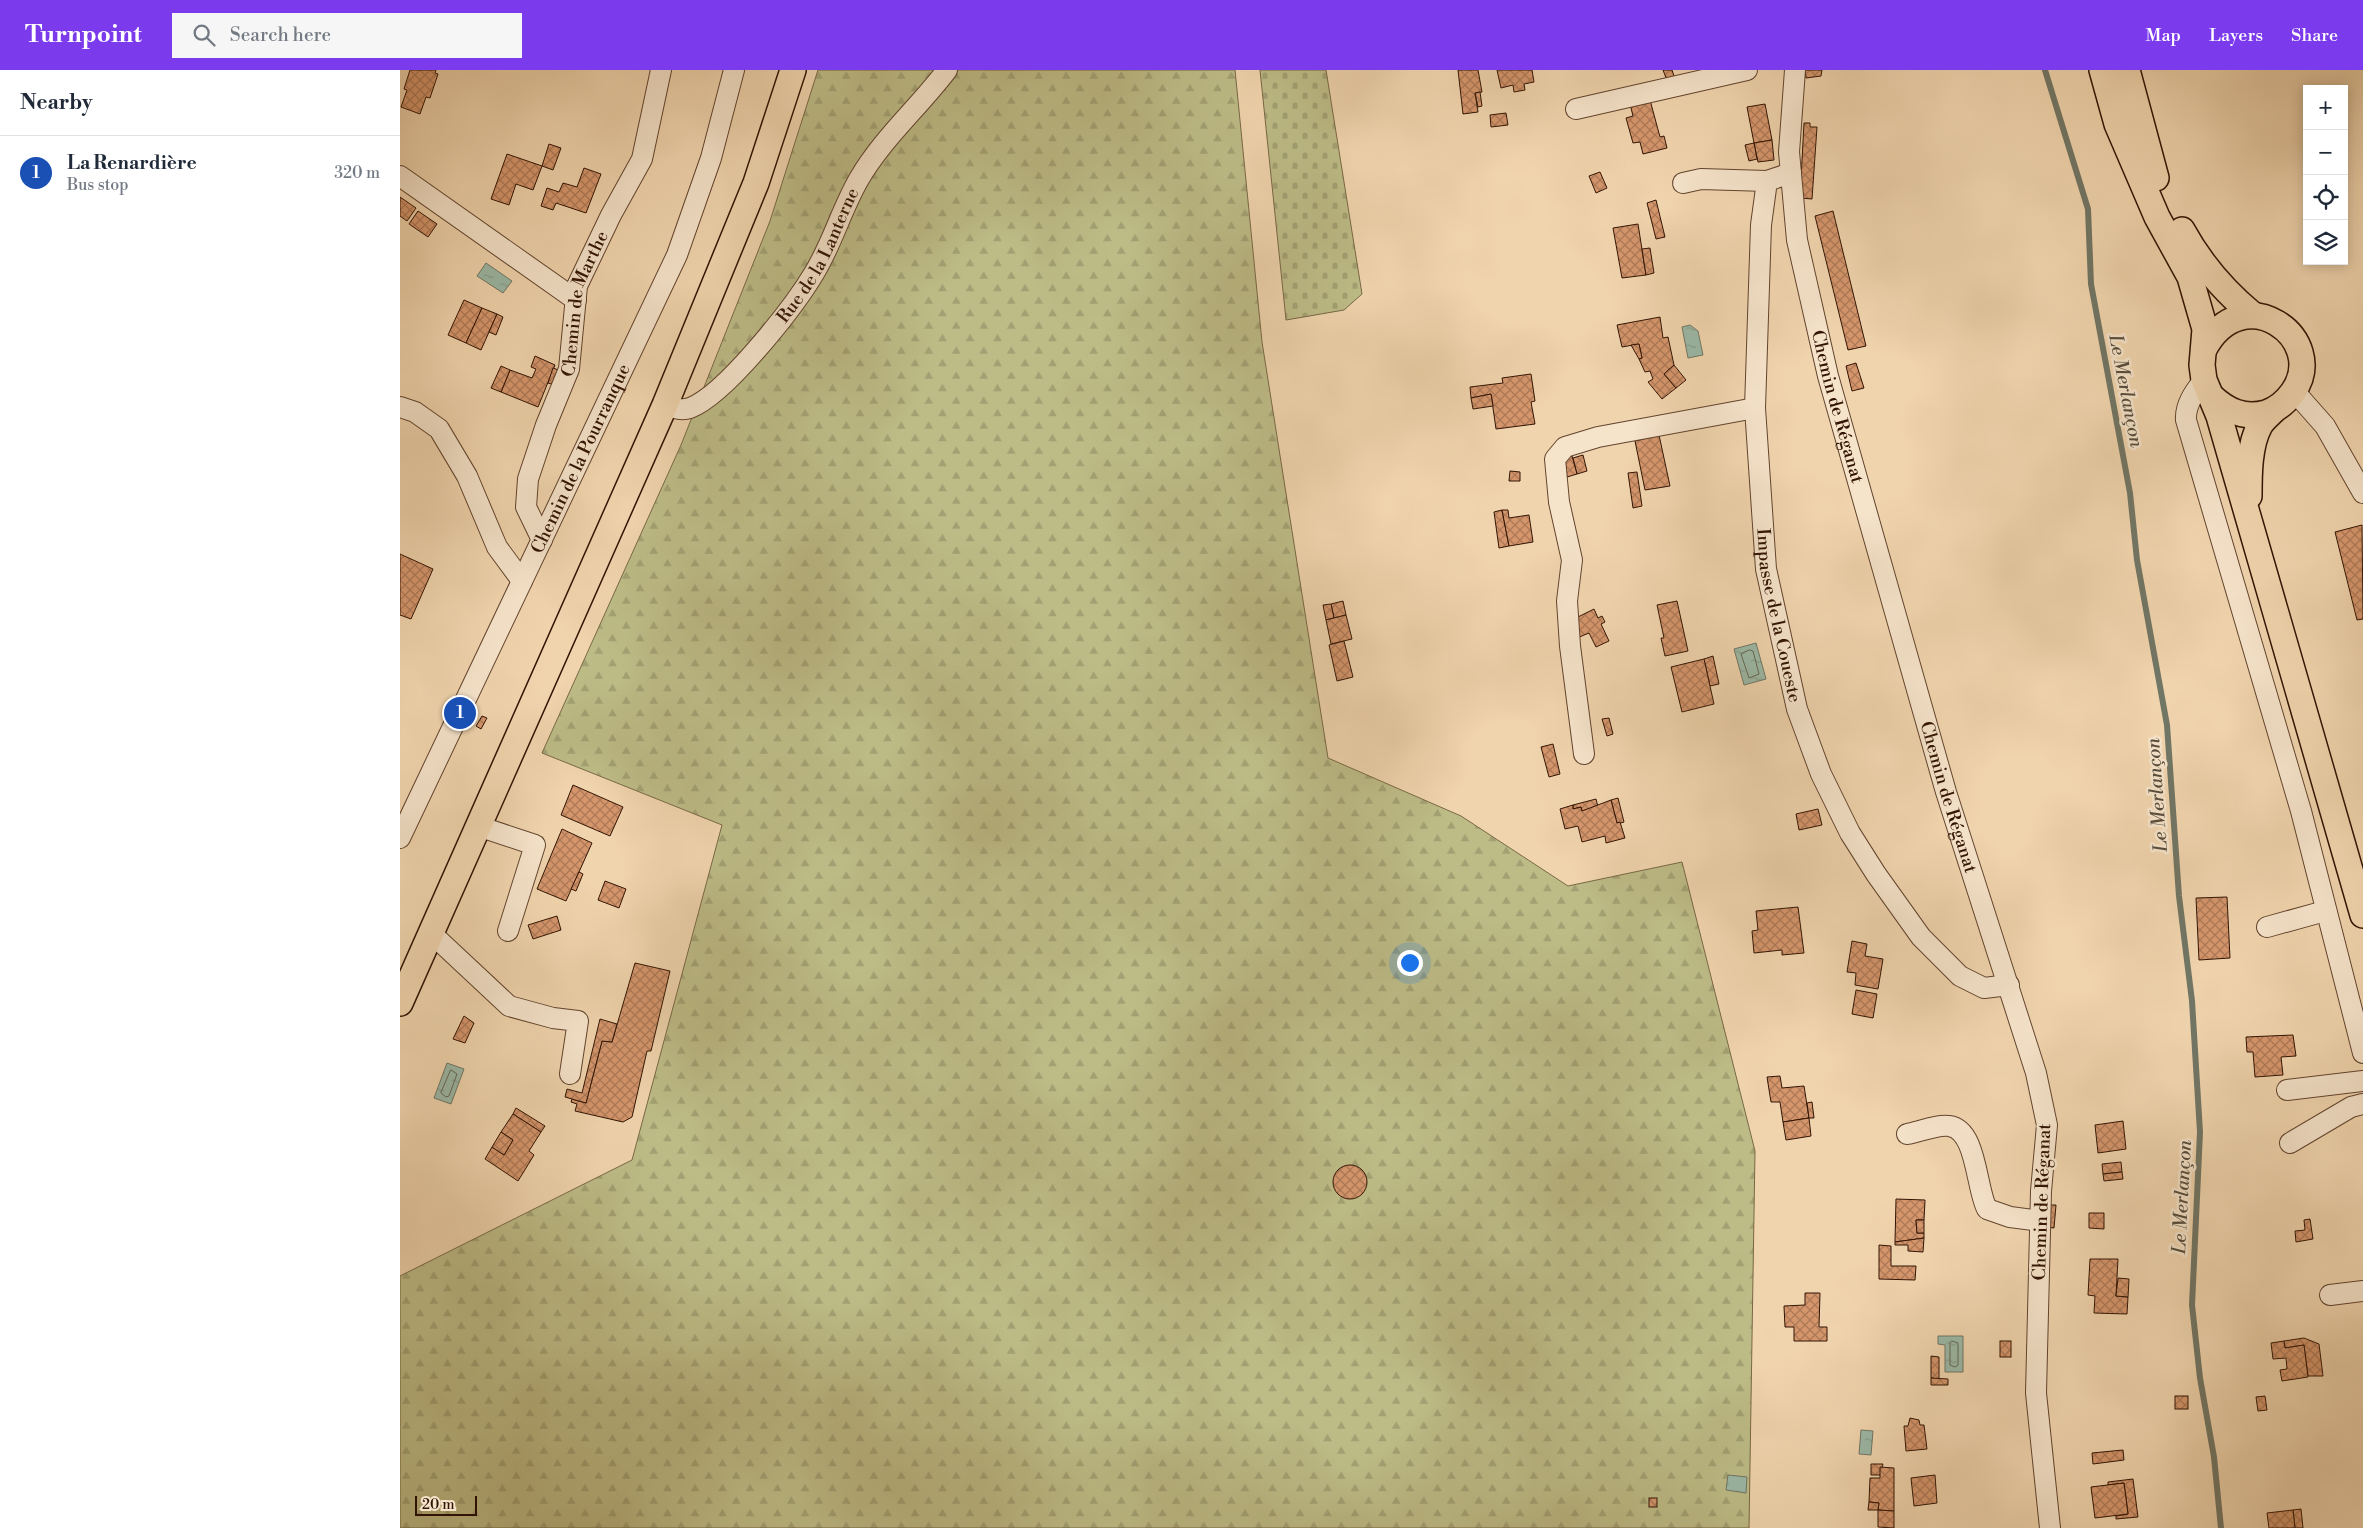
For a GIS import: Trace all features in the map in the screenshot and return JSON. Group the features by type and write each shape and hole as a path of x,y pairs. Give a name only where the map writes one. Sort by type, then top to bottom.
{"main road":[{"path":"400,1002 665,405 756,183 793,70"},
{"path":"2102,70 2117,124 2157,217 2190,277 2205,329 2202,364 2208,388 2250,521 2363,915"},
{"path":"2127,70 2153,171 2165,198 2193,251 2236,300 2254,315"},
{"path":"2204,349 2212,335 2223,324 2238,317 2254,315 2269,318 2283,326 2293,338 2300,353 2301,370 2297,386 2287,401 2273,411 2260,426 2249,467 2250,521"},
{"path":"2208,388 2224,408 2240,414 2257,416 2273,411"}],"street":[{"name":"Chemin de Marthe","path":"542,540 526,507 528,479 546,425 569,369 577,286 611,215 642,160 661,70"},
{"name":"Chemin de la Pourranque","path":"400,838 677,255 711,158 734,70"},
{"name":"Rue de la Lanterne","path":"665,405 678,410 691,408 722,388 766,339 813,275 859,180 878,150 926,98 947,70"},
{"path":"1576,109 1747,70"},
{"name":"Chemin de Réganat","path":"1795,70 1789,152 1797,240 1828,376 1946,792 2036,1073 2047,1125 2040,1220 2036,1393 2050,1528"},
{"path":"1683,183 1701,178 1766,181 1791,173"},
{"path":"400,176 576,300"},
{"name":"Impasse de la Coueste","path":"1766,181 1761,225 1754,408 1766,569 1796,709 1821,774 1850,833 1876,874 1922,937 1960,976 1984,988 2009,985"},
{"path":"2208,388 2193,392 2186,412 2186,420 2301,811 2325,911 2363,1053"},
{"path":"2294,391 2325,426 2363,493"},
{"path":"400,407 415,412 439,429 466,476 497,547 522,581"},
{"path":"1584,754 1570,646 1567,601 1572,560 1559,502 1555,459 1565,447 1598,437 1754,408"},
{"path":"478,826 534,845 508,931"},
{"path":"2267,928 2325,911"},
{"path":"430,933 509,1006 553,1018 578,1021 570,1074"},
{"path":"2287,1090 2363,1081"},
{"path":"2290,1143 2351,1107 2363,1104"},
{"path":"1907,1134 1949,1126 1964,1133 1973,1155 1981,1198 1988,1209 2010,1217 2040,1220"},
{"path":"2330,1295 2363,1290"}],"green space":[{"path":"818,70 1235,70 1262,342 1328,758 1461,816 1568,886 1682,862 1755,1151 1749,1528 400,1528 400,1276 632,1160 722,825 542,753 681,445 770,221"},
{"path":"1260,70 1326,70 1362,294 1344,310 1286,320"}],"water":[{"path":"486,263 512,281 503,293 477,276"},
{"path":"1690,325 1698,331 1703,355 1688,358 1682,327"},
{"path":"1756,643 1766,679 1744,685 1734,649"},
{"path":"447,1063 464,1069 451,1104 434,1098"},
{"path":"1938,1336 1963,1336 1963,1372 1945,1372 1945,1345 1938,1344"},
{"path":"1861,1430 1873,1431 1871,1455 1859,1454"},
{"path":"1728,1475 1747,1477 1746,1493 1726,1490"}],"building":[{"path":"410,70 436,70 435,73 438,74 430,98 426,97 420,114 401,107 407,90 404,89"},
{"path":"1458,70 1478,70 1482,92 1475,93 1478,112 1463,114"},
{"path":"1497,70 1532,70 1534,82 1524,84 1525,90 1514,92 1513,85 1501,88"},
{"path":"1663,70 1672,70 1676,82 1668,83"},
{"path":"1805,70 1822,70 1821,76 1806,78"},
{"path":"1480,92 1482,106 1478,107 1475,93"},
{"path":"1650,100 1660,137 1664,136 1667,148 1643,154 1640,142 1633,143 1626,118 1633,116 1630,104"},
{"path":"1765,104 1772,140 1754,143 1747,107"},
{"path":"1506,113 1508,125 1491,127 1490,115"},
{"path":"1804,123 1810,123 1810,127 1817,127 1812,199 1800,198"},
{"path":"1772,140 1774,160 1758,162 1754,143"},
{"path":"1754,143 1757,159 1749,161 1745,145"},
{"path":"549,144 561,148 553,170 542,166"},
{"path":"507,154 542,166 533,190 516,184 509,205 491,199"},
{"path":"584,168 601,174 586,213 556,203 553,210 541,206 547,188 559,192 563,183 577,187"},
{"path":"1600,172 1607,188 1596,193 1589,176"},
{"path":"400,197 416,208 407,221 400,216"},
{"path":"1656,200 1665,237 1656,239 1647,203"},
{"path":"418,211 437,224 428,237 409,224"},
{"path":"1833,211 1866,346 1848,350 1815,216"},
{"path":"1638,224 1646,275 1622,278 1613,228"},
{"path":"1650,248 1654,273 1646,275 1642,249"},
{"path":"464,300 482,308 466,343 448,335"},
{"path":"482,308 497,314 481,350 466,343"},
{"path":"497,314 503,317 496,335 489,332"},
{"path":"1660,317 1663,338 1668,337 1674,365 1664,374 1676,388 1662,399 1648,382 1653,379 1650,371 1645,372 1639,359 1642,358 1639,344 1622,347 1617,325"},
{"path":"1639,344 1642,358 1639,359 1631,345"},
{"path":"535,356 555,365 538,407 501,392 510,370 532,378 536,369 531,367"},
{"path":"1856,363 1864,388 1852,391 1846,366"},
{"path":"1674,365 1686,380 1676,388 1664,374"},
{"path":"501,366 510,370 501,392 491,388"},
{"path":"553,368 561,371 555,385 548,383"},
{"path":"1531,374 1535,401 1531,402 1535,424 1496,429 1491,394 1471,398 1470,387 1503,383 1502,378"},
{"path":"1491,394 1493,406 1473,409 1471,398"},
{"path":"1659,435 1670,486 1645,490 1635,441"},
{"path":"1583,455 1587,471 1577,474 1573,458"},
{"path":"1572,456 1577,474 1567,477 1562,459"},
{"path":"1510,471 1520,472 1520,481 1509,481"},
{"path":"1637,472 1642,506 1633,508 1628,473"},
{"path":"1502,510 1509,546 1499,548 1494,512"},
{"path":"1502,510 1508,510 1509,518 1529,515 1533,542 1509,546"},
{"path":"2362,525 2363,619 2357,620 2335,532"},
{"path":"400,554 433,569 411,619 400,615"},
{"path":"1343,601 1346,615 1334,618 1331,604"},
{"path":"1677,601 1688,651 1665,656 1661,638 1664,638 1657,605"},
{"path":"1331,604 1334,618 1326,620 1323,605"},
{"path":"1594,609 1598,618 1602,616 1605,622 1601,624 1609,641 1596,647 1589,633 1577,638 1576,618"},
{"path":"1346,615 1352,639 1331,644 1326,620"},
{"path":"1344,641 1353,677 1337,681 1329,645"},
{"path":"1713,656 1719,684 1710,686 1704,659"},
{"path":"1704,659 1714,704 1682,712 1671,667"},
{"path":"482,716 487,718 481,729 476,726"},
{"path":"1609,718 1613,734 1607,736 1602,719"},
{"path":"1553,744 1560,774 1549,777 1541,747"},
{"path":"573,785 623,807 610,836 561,815"},
{"path":"1618,798 1624,822 1621,823 1617,823 1611,800"},
{"path":"1596,799 1598,807 1582,811 1581,807 1573,809 1573,805"},
{"path":"1611,800 1617,823 1620,822 1625,838 1606,843 1605,836 1582,842 1578,826 1565,829 1560,809 1573,805 1573,809 1581,807 1582,811"},
{"path":"1818,809 1822,825 1799,830 1796,814"},
{"path":"562,829 592,843 566,901 537,889"},
{"path":"579,872 583,874 576,891 571,889"},
{"path":"605,881 626,889 619,908 598,900"},
{"path":"2227,897 2230,958 2199,960 2196,898"},
{"path":"1798,907 1804,953 1782,955 1782,950 1754,953 1752,931 1758,930 1756,911"},
{"path":"557,916 561,930 533,939 528,925"},
{"path":"1852,941 1867,944 1865,956 1883,959 1878,989 1855,985 1856,973 1847,972"},
{"path":"635,963 670,971 651,1051 647,1051 632,1117 623,1122 575,1111 577,1104 571,1102 572,1099 586,1103 602,1041 612,1042"},
{"path":"1856,990 1877,994 1873,1018 1852,1014"},
{"path":"464,1016 474,1023 465,1043 453,1039"},
{"path":"600,1019 617,1024 612,1042 602,1041 586,1103 565,1097 567,1089 582,1093"},
{"path":"2293,1035 2296,1056 2281,1057 2283,1075 2255,1077 2253,1052 2247,1052 2246,1037"},
{"path":"1780,1076 1782,1088 1804,1086 1809,1118 1783,1122 1780,1102 1771,1102 1767,1077"},
{"path":"1812,1102 1814,1118 1809,1118 1807,1103"},
{"path":"516,1108 545,1126 541,1132 513,1114"},
{"path":"513,1114 541,1132 529,1151 534,1155 518,1181 485,1159 492,1147 504,1155 513,1140 501,1132"},
{"path":"1809,1118 1811,1136 1786,1140 1783,1122"},
{"path":"2123,1121 2126,1149 2098,1153 2095,1125"},
{"path":"501,1132 513,1140 504,1155 492,1147"},
{"path":"2121,1162 2122,1172 2103,1174 2102,1164"},
{"path":"1350,1165 1357,1166 1362,1170 1366,1175 1366,1189 1362,1194 1357,1198 1350,1199 1343,1198 1338,1194 1334,1189 1333,1182 1334,1175 1338,1170 1343,1166"},
{"path":"2122,1172 2123,1179 2104,1181 2103,1174"},
{"path":"1896,1199 1925,1200 1924,1220 1916,1220 1917,1233 1924,1233 1924,1238 1895,1242"},
{"path":"2049,1205 2056,1205 2054,1228 2046,1227"},
{"path":"2089,1213 2104,1213 2104,1229 2089,1228"},
{"path":"2310,1219 2313,1239 2296,1242 2295,1231 2305,1230 2304,1220"},
{"path":"1916,1220 1924,1220 1924,1233 1917,1233"},
{"path":"1924,1238 1923,1252 1908,1251 1908,1245 1895,1245 1895,1242"},
{"path":"1879,1245 1891,1246 1891,1266 1916,1266 1915,1280 1879,1279"},
{"path":"2090,1259 2118,1259 2116,1296 2128,1297 2127,1314 2094,1313 2095,1296 2088,1295"},
{"path":"2118,1278 2129,1279 2128,1297 2116,1296"},
{"path":"1805,1293 1820,1293 1819,1327 1827,1327 1827,1341 1794,1341 1794,1327 1785,1327 1784,1306 1805,1305"},
{"path":"2304,1338 2319,1344 2323,1376 2308,1376 2304,1345 2285,1348 2284,1341"},
{"path":"2000,1341 2011,1341 2011,1357 2000,1357"},
{"path":"2284,1341 2285,1348 2304,1345 2308,1377 2282,1381 2280,1370 2287,1369 2286,1358 2273,1359 2271,1343"},
{"path":"1931,1356 1939,1357 1939,1379 1931,1378"},
{"path":"1931,1378 1948,1379 1948,1385 1931,1385"},
{"path":"2175,1396 2188,1396 2188,1409 2175,1409"},
{"path":"2265,1396 2267,1410 2258,1411 2256,1397"},
{"path":"1910,1418 1919,1420 1920,1425 1924,1425 1927,1449 1906,1451 1904,1426 1908,1426"},
{"path":"2123,1450 2124,1460 2093,1464 2092,1453"},
{"path":"1871,1464 1883,1464 1880,1475 1871,1475"},
{"path":"1880,1467 1894,1468 1894,1511 1878,1510 1879,1503 1869,1502 1870,1478 1880,1478"},
{"path":"1935,1475 1937,1503 1914,1506 1911,1478"},
{"path":"2133,1479 2138,1517 2116,1519 2116,1516 2128,1514 2124,1483 2108,1485 2108,1482"},
{"path":"2124,1483 2128,1514 2095,1518 2091,1487"},
{"path":"1649,1498 1657,1498 1657,1507 1649,1507"},
{"path":"1869,1502 1879,1503 1878,1510 1868,1510"},
{"path":"2301,1509 2303,1528 2295,1528 2293,1510"},
{"path":"1878,1510 1894,1511 1894,1528 1878,1527"},
{"path":"2293,1510 2295,1528 2269,1528 2267,1513"}],"waterway":[{"name":"Le Merlançon","path":"2045,70 2088,209 2091,284 2130,493 2137,560 2167,725 2179,896 2192,1001 2200,1132 2192,1305 2200,1378 2214,1457 2221,1528"}],"place":[{"name":"La Renardière","path":"460,713"}]}
